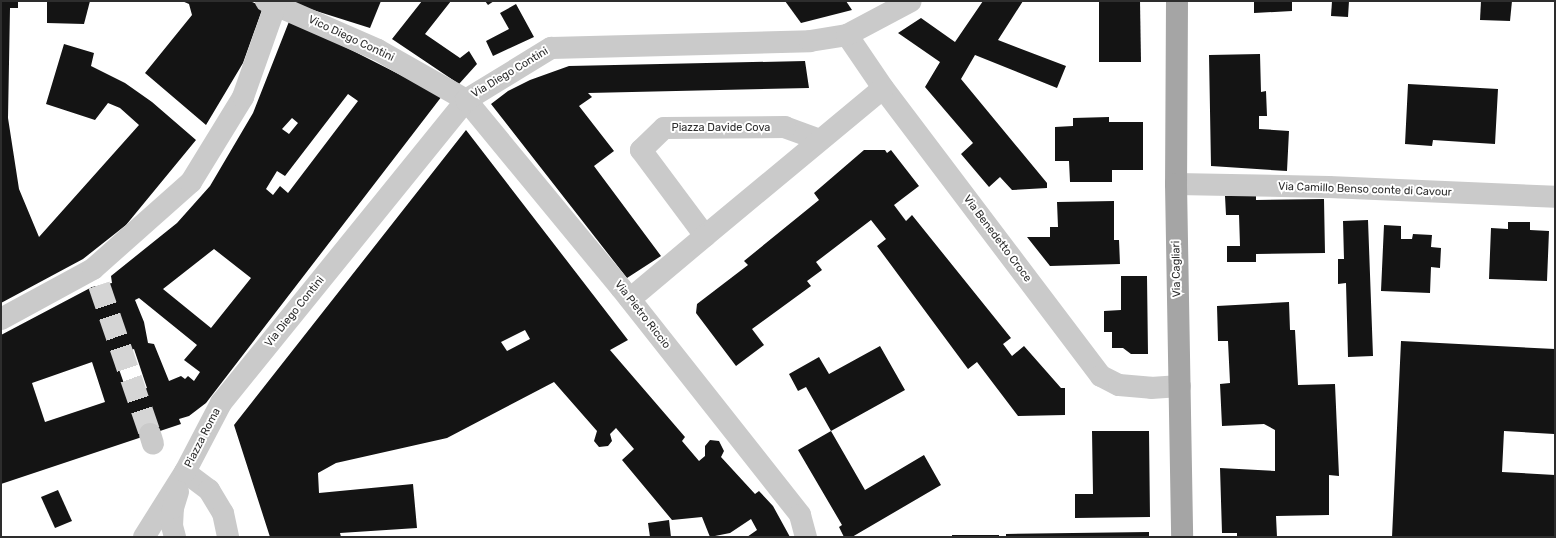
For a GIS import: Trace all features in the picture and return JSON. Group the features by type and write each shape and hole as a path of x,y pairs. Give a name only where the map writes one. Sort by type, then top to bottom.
{"main road":[{"name":"Via Cagliari","path":"1177,1 1176,184 1182,537"}],"street":[{"name":"Via Diego Contini","path":"221,403 466,100 551,48 810,40 847,35 911,1"},
{"name":"Vico Diego Contini","path":"273,2 378,50 466,100"},
{"path":"1,319 96,277 191,182 243,97 273,2"},
{"name":"Via Benedetto Croce","path":"847,35 883,88 1101,376 1119,385 1180,386"},
{"path":"630,299 883,88"},
{"name":"Via Pietro Riccio","path":"466,100 630,299 800,515 806,537"},
{"name":"Piazza Davide Cova","path":"705,236 641,150 664,128 785,127 820,140"},
{"name":"Via Camillo Benso conte di Cavour","path":"1176,184 1329,188 1555,197"},
{"name":"Piazza Roma","path":"144,537 183,475 221,403"},
{"name":"Piazza Roma","path":"175,537 172,526 173,508 183,475"},
{"name":"Piazza Roma","path":"183,475 209,490 223,513 228,537"}],"building":[{"path":"1,1 18,1 18,8 10,8 8,118 19,189 39,237 139,125 120,108 108,103 95,120 46,104 64,44 94,53 91,66 125,83 152,102 196,140 126,225 83,259 1,303"},
{"path":"47,1 90,1 84,24 47,23"},
{"path":"182,1 250,1 263,7 243,63 206,125 145,73 192,15 189,4"},
{"path":"295,1 381,1 370,28 294,4"},
{"path":"422,1 451,1 425,34 460,58 469,51 477,64 459,84 392,39"},
{"path":"485,1 494,1 488,5"},
{"path":"785,1 846,1 852,10 801,23"},
{"path":"983,1 1023,1 998,40 1066,66 1057,88 975,55 961,79 1047,183 1047,188 1012,190 1000,177 989,187 961,154 973,143 925,87 940,62 898,33 921,18 955,42"},
{"path":"1099,1 1140,1 1141,62 1099,62"},
{"path":"1254,1 1292,1 1292,11 1254,13"},
{"path":"1332,1 1349,1 1348,17 1331,16"},
{"path":"1481,1 1512,1 1510,21 1480,20"},
{"path":"516,4 534,37 493,56 486,41 509,29 500,13"},
{"path":"290,19 442,96 206,403 189,416 179,419 181,424 1,484 1,335 92,287 112,283 111,276 177,223 210,186 253,113","holes":["348,94 358,101 288,193 280,186 273,195 266,189 277,171 285,176","292,118 298,123 289,134 282,129","214,249 251,278 211,328 163,289","139,298 197,345 184,360 200,372 194,381 188,376 185,379 181,376 169,381 154,344 148,343 144,322 135,300","134,349 147,388 128,395 114,355","92,362 105,402 45,422 32,383"]},
{"path":"1260,54 1261,92 1266,91 1267,116 1259,116 1259,129 1289,131 1287,171 1211,166 1209,55"},
{"path":"805,61 809,88 588,93 592,97 579,106 614,151 594,166 661,256 627,278 491,104 508,91 530,80 569,66"},
{"path":"1408,84 1498,89 1495,144 1433,140 1432,146 1405,144"},
{"path":"1109,117 1109,122 1143,122 1143,170 1112,170 1112,182 1070,182 1069,161 1055,161 1055,127 1073,126 1073,118"},
{"path":"466,130 628,340 610,350 685,437 682,441 699,461 705,456 705,446 710,440 719,441 724,451 721,457 755,494 759,491 773,506 790,537 747,537 757,530 751,519 730,533 710,537 702,517 672,520 622,460 634,449 616,428 610,434 612,441 608,446 599,447 594,441 597,431 554,382 447,438 336,463 318,473 319,493 413,484 417,528 340,533 341,537 270,537 234,425","holes":["525,330 530,339 507,351 501,342"]},
{"path":"864,150 885,150 887,153 891,150 919,186 894,205 906,221 912,215 1011,338 1003,344 1012,356 1024,346 1061,388 1065,388 1065,415 1018,416 977,362 968,369 877,246 886,239 871,220 816,262 822,270 807,281 811,286 752,329 764,345 736,366 696,313 697,304 748,265 744,261 819,200 814,193"},
{"path":"1256,195 1256,200 1324,199 1325,253 1256,254 1256,262 1227,262 1227,246 1240,246 1239,215 1226,215 1225,196"},
{"path":"1114,201 1114,240 1119,240 1120,264 1050,266 1027,237 1050,237 1050,227 1058,227 1057,202"},
{"path":"1368,220 1373,356 1348,357 1346,283 1338,284 1338,259 1344,259 1343,221"},
{"path":"1508,222 1530,222 1530,230 1549,231 1547,281 1489,279 1491,228 1508,229"},
{"path":"1384,225 1401,226 1401,239 1412,239 1413,234 1432,235 1431,247 1441,248 1440,268 1431,267 1430,293 1381,291"},
{"path":"1121,276 1147,276 1148,354 1131,354 1123,348 1112,348 1112,332 1104,332 1104,311 1121,310"},
{"path":"1289,302 1290,330 1295,330 1298,385 1335,384 1339,476 1329,475 1329,515 1276,516 1277,537 1237,537 1237,533 1222,533 1220,468 1275,471 1275,430 1264,424 1222,426 1220,384 1230,383 1228,341 1218,341 1217,306"},
{"path":"1401,341 1555,349 1554,434 1504,431 1502,472 1555,475 1555,537 1392,537"},
{"path":"880,346 905,390 831,431 806,387 798,391 789,374 819,357 829,374"},
{"path":"831,431 865,490 924,455 941,485 852,537 844,537 839,527 842,525 798,450"},
{"path":"1092,431 1149,431 1150,517 1075,518 1075,494 1093,494"},
{"path":"58,490 72,521 55,528 41,497"},
{"path":"669,520 671,537 650,537 648,523"},
{"path":"1149,532 1149,537 1006,537 1006,534"},
{"path":"952,535 999,535 999,537 952,537"}],"tunnel":[{"path":"99,285 150,434"}]}
